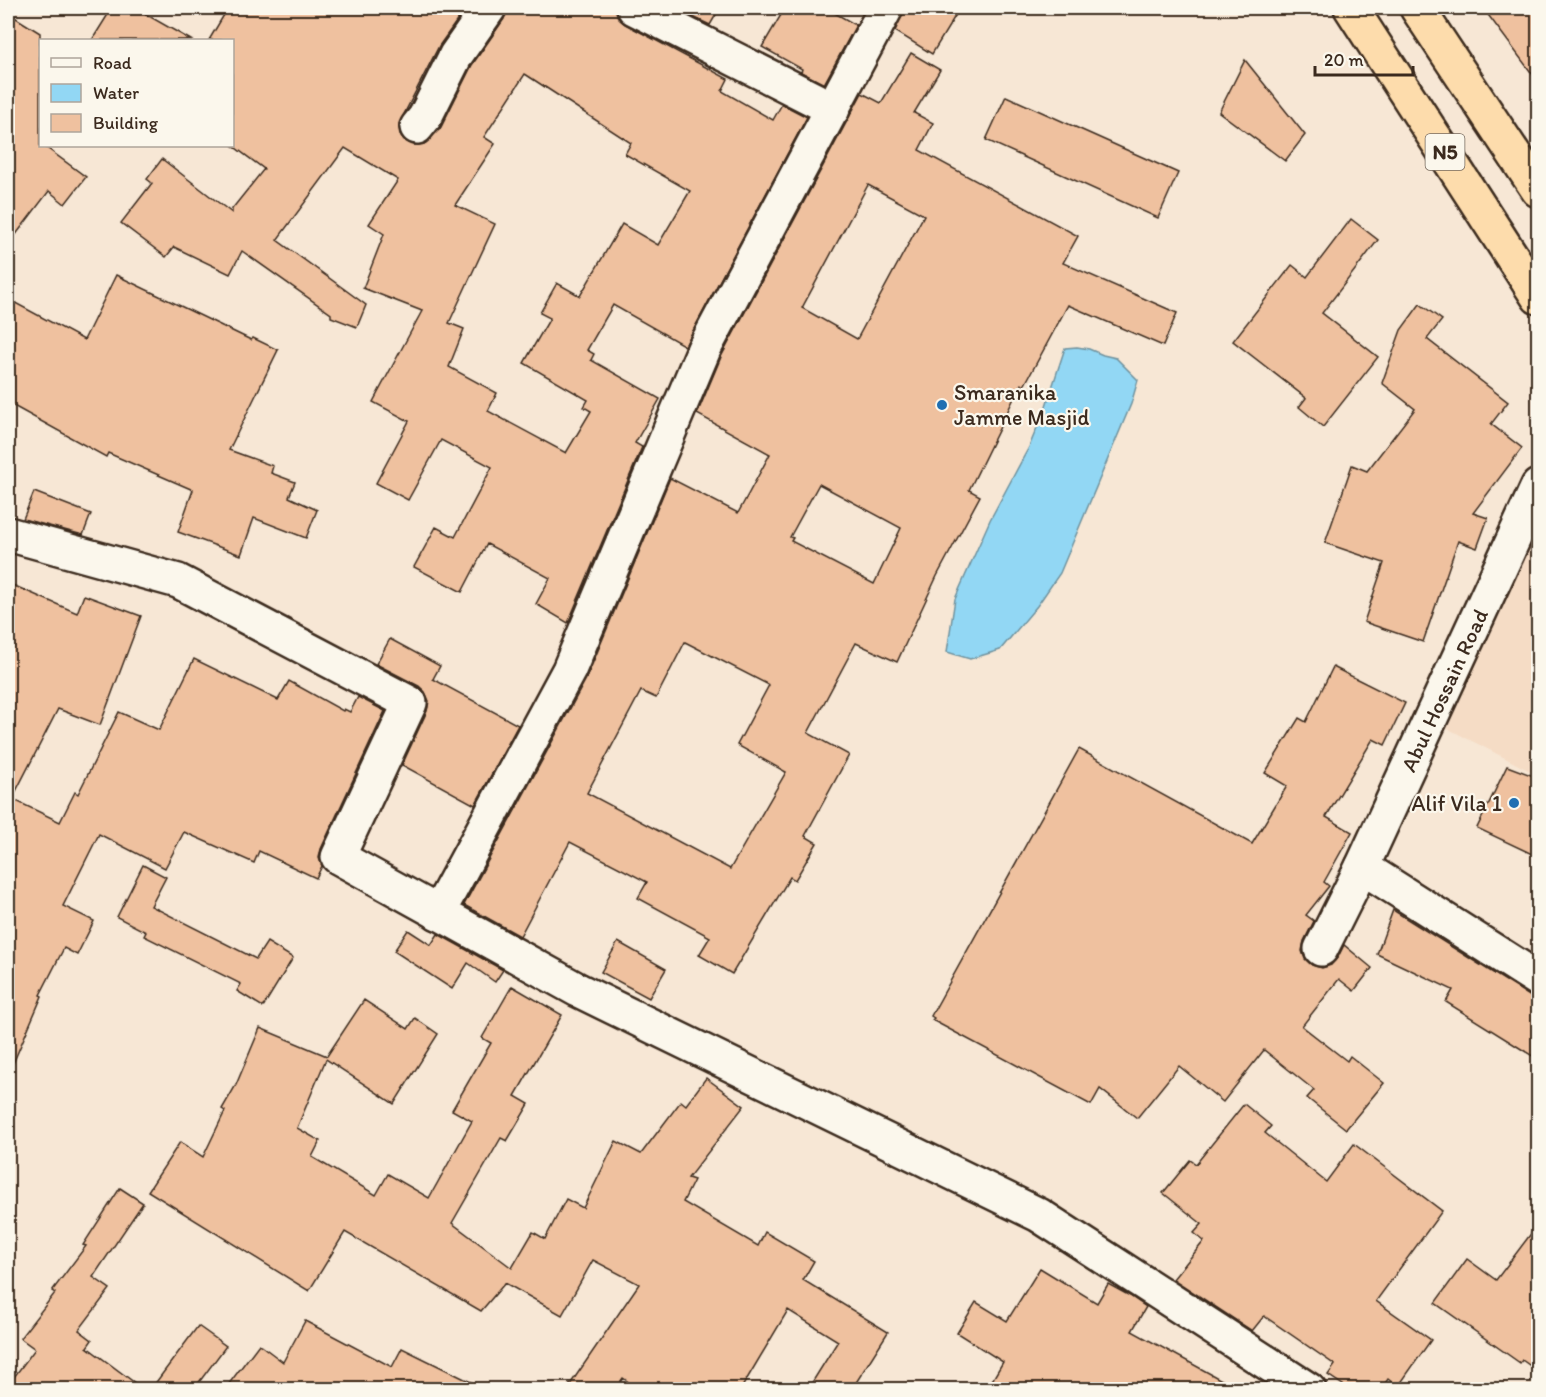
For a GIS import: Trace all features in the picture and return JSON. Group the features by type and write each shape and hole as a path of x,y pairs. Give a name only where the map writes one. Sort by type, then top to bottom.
{"highway":[{"name":"N5","path":"1351,8 1539,297"},
{"name":"N5","path":"1417,8 1539,190"}],"street":[{"path":"417,127 425,117 456,55 489,8"},
{"path":"634,8 832,110"},
{"path":"438,913 569,670 704,349 886,8"},
{"name":"Abul Hossain Road","path":"1321,949 1362,867 1539,486"},
{"path":"8,534 178,581 410,703 338,857 578,990 1039,1215 1309,1389"},
{"path":"1362,867 1539,979"}],"shaded area":[{"path":"1538,503 1538,775 1437,723"}],"water":[{"path":"1077,347 1116,358 1138,380 1131,404 1060,573 1037,606 1000,650 970,659 947,652 955,599 990,520 1029,447 1046,406 1065,348"}],"building":[{"path":"112,8 135,8 189,39 93,39"},
{"path":"228,8 466,8 439,46 399,124 400,134 405,141 414,145 424,144 440,129 472,65 504,19 507,8 616,8 618,18 625,24 728,79 722,91 773,120 782,104 807,117 685,346 613,305 587,350 594,354 591,360 660,399 635,443 642,447 568,623 536,604 550,578 487,544 462,592 414,567 436,527 455,537 492,467 441,440 408,500 376,483 409,421 373,402 422,311 363,288 384,234 369,224 398,180 345,148 277,240 366,305 357,327 331,317 331,314 242,251 230,274 174,247 166,257 121,223 152,183 147,179 162,159 232,213 232,209 264,169 234,146 234,39 210,39","holes":["525,74 631,143 625,154 690,191 658,245 622,224 580,296 557,283 540,313 550,318 524,363 588,400 584,407 591,411 566,453 488,411 497,393 449,367 464,329 449,323 495,224 455,205 495,144 484,137"]},
{"path":"674,8 720,8 710,25"},
{"path":"785,8 826,8 856,25 824,84 762,47"},
{"path":"905,8 960,8 932,54 895,31"},
{"path":"1483,8 1539,8 1539,83"},
{"path":"8,13 40,33 39,147 45,147 86,177 65,204 49,191 8,245"},
{"path":"911,53 940,70 914,113 933,123 919,150 1078,236 1063,263 1177,313 1163,346 1068,305 1024,386 1021,384 969,490 980,496 937,576 897,662 856,643 808,733 849,755 805,836 817,843 795,880 790,877 732,974 699,955 710,937 638,898 647,882 570,842 520,936 464,905 586,679 670,478 738,513 770,454 697,414 721,357 862,93 881,103","holes":["868,185 924,215 857,339 802,308","819,484 901,528 874,584 791,541 793,538 790,537","685,642 769,685 737,745 786,772 730,869 587,793 641,691 656,698"]},
{"path":"1245,60 1305,135 1285,161 1219,112"},
{"path":"1006,96 1178,173 1158,218 986,140"},
{"path":"1351,219 1378,240 1322,313 1378,357 1323,427 1299,407 1306,398 1233,341 1292,265 1307,277"},
{"path":"116,275 251,340 253,338 278,350 229,450 273,466 271,473 295,482 289,497 317,510 306,538 254,518 241,555 178,532 193,490 108,453 106,457 8,403 8,299 84,340"},
{"path":"1420,304 1442,320 1427,339 1508,402 1491,424 1522,448 1473,513 1488,518 1477,548 1458,541 1423,642 1364,622 1384,563 1325,543 1352,465 1367,471 1415,409 1382,383 1401,330"},
{"path":"34,492 91,514 83,535 23,519"},
{"path":"8,583 77,613 84,595 141,616 100,725 58,709 12,799 60,822 75,792 78,794 119,712 159,730 194,659 278,700 289,681 343,711 344,709 350,712 358,697 385,711 321,849 319,858 322,866 316,878 259,851 254,863 184,832 165,868 99,834 63,906 94,921 77,955 64,948 40,995 42,996 8,1075"},
{"path":"390,639 440,666 433,679 518,725 475,805 402,765 427,711 429,701 419,686 376,664"},
{"path":"1333,667 1405,703 1385,745 1373,739 1326,817 1352,832 1324,882 1329,886 1306,915 1314,921 1304,941 1302,951 1305,959 1312,965 1322,968 1331,965 1344,945 1372,968 1354,991 1339,979 1302,1026 1347,1061 1350,1056 1384,1083 1346,1129 1307,1098 1314,1090 1264,1050 1223,1102 1179,1066 1137,1118 1100,1089 1091,1105 932,1020 934,1018 931,1016 1079,749 1252,844 1287,786 1265,773 1299,718 1306,722"},
{"name":"Alif Vila 1","path":"1507,766 1539,778 1539,840 1532,854 1477,828"},
{"path":"143,865 166,877 151,906 256,959 267,942 293,958 263,1007 237,991 241,984 144,936 146,932 117,917"},
{"path":"1393,910 1539,1002 1539,1060 1446,1002 1453,990 1377,954"},
{"path":"408,930 431,945 438,934 503,970 495,982 468,963 452,989 394,951"},
{"path":"618,942 666,969 649,998 601,972"},
{"path":"512,986 562,1015 515,1096 529,1104 507,1141 501,1138 452,1223 512,1268 533,1232 545,1239 566,1199 583,1208 616,1141 641,1154 681,1101 686,1105 706,1078 744,1106 688,1178 694,1180 683,1202 758,1246 765,1232 814,1261 803,1280 888,1332 852,1389 808,1389 838,1341 788,1310 741,1389 638,1389 623,1378 615,1389 567,1389 639,1284 593,1260 562,1315 505,1283 481,1311 345,1232 309,1291 148,1191 180,1142 203,1157 225,1111 222,1109 236,1085 260,1028 327,1056 364,1000 408,1029 415,1018 438,1034 394,1104 326,1059 297,1128 320,1141 312,1157 376,1195 388,1174 429,1198 472,1121 452,1110 491,1043 482,1038"},
{"path":"1244,1104 1271,1126 1265,1133 1326,1182 1354,1144 1442,1211 1376,1301 1431,1340 1398,1387 1388,1379 1381,1389 1349,1389 1328,1375 1335,1365 1264,1316 1252,1331 1173,1279 1204,1241 1194,1233 1202,1224 1163,1193 1190,1160 1196,1164"},
{"path":"120,1188 143,1203 93,1277 110,1289 79,1330 92,1340 87,1347 143,1389 8,1389 8,1385 35,1349 20,1338 55,1293 52,1291 86,1246 83,1245"},
{"path":"1539,1223 1539,1372 1522,1360 1520,1363 1435,1303 1467,1259 1496,1280"},
{"path":"1040,1268 1097,1303 1108,1284 1130,1296 1146,1307 1132,1331 1238,1389 987,1389 1003,1362 957,1333 976,1302 1007,1321"},
{"path":"305,1321 392,1367 402,1348 485,1389 225,1389 259,1344 283,1362"},
{"path":"198,1326 226,1346 194,1389 151,1389"}],"place":[{"name":"Smaranika Jamme Masjid","path":"942,405"},
{"name":"Alif Vila 1","path":"1514,803"}]}
